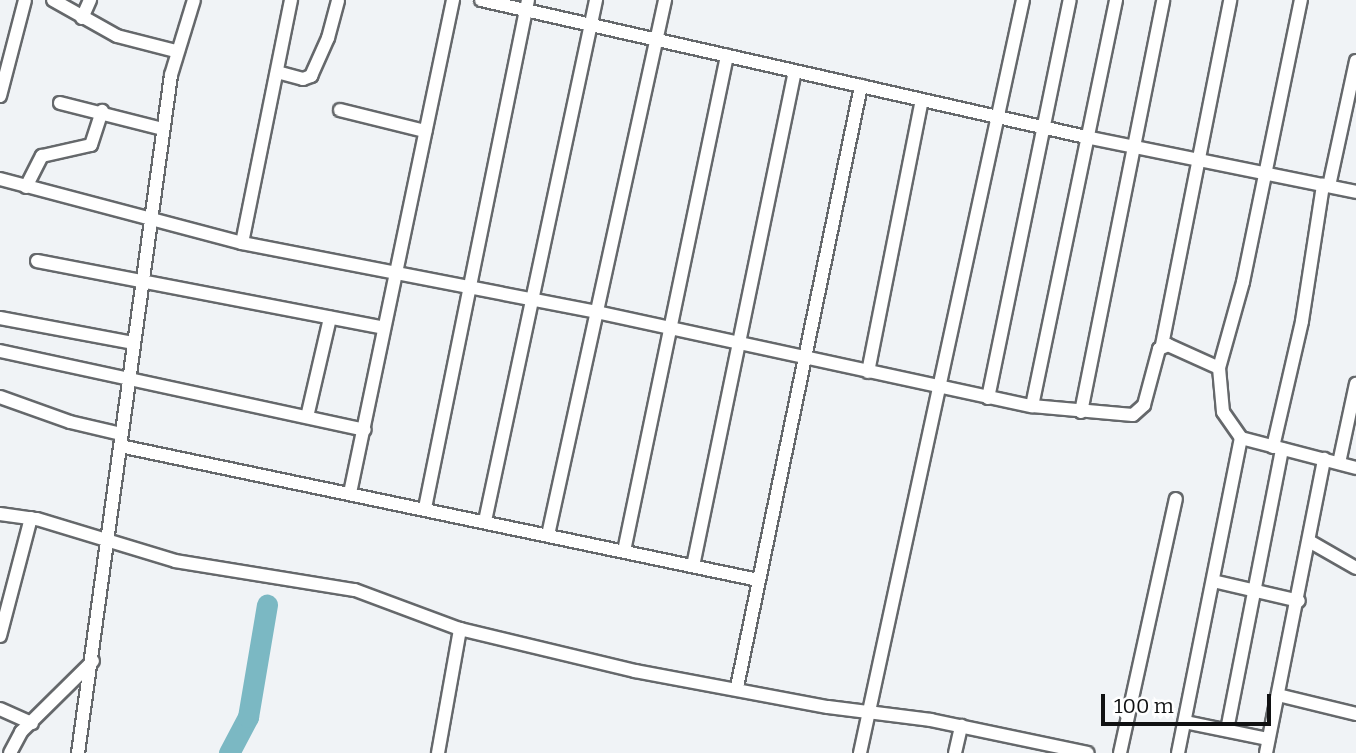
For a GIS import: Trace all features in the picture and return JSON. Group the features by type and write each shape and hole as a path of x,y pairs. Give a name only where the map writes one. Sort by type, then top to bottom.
{"street":[{"path":"0,96 25,0"},
{"path":"53,0 117,36 176,51"},
{"path":"82,18 90,0"},
{"path":"78,753 93,661 106,542 163,129 176,51 194,0"},
{"path":"242,243 291,0"},
{"path":"277,72 303,79 311,76 328,38 338,0"},
{"path":"350,493 453,0"},
{"path":"481,0 527,6 591,26 1086,137 1356,192"},
{"path":"485,521 596,0"},
{"path":"548,535 664,0"},
{"path":"860,753 1023,0"},
{"path":"988,398 1070,0"},
{"path":"1032,406 1116,0"},
{"path":"1081,412 1163,0"},
{"path":"0,179 149,222 242,243 596,312 988,398 1118,417 1138,413 1163,345 1230,0"},
{"path":"1301,0 1243,282 1219,368 1223,412 1241,438 1356,468"},
{"path":"425,508 527,6"},
{"path":"624,551 668,329 727,56"},
{"path":"1227,730 1326,186 1356,61"},
{"path":"693,566 737,344 796,71"},
{"path":"737,687 861,86"},
{"path":"868,372 922,100"},
{"path":"60,103 102,111 163,129"},
{"path":"340,110 425,131"},
{"path":"26,187 42,156 92,145 102,111"},
{"path":"37,261 384,328"},
{"path":"0,318 133,343"},
{"path":"307,417 330,318"},
{"path":"1163,345 1219,368"},
{"path":"0,351 365,430"},
{"path":"1339,463 1356,384"},
{"path":"0,397 121,440 350,493 758,580"},
{"path":"1178,753 1241,438"},
{"path":"1266,753 1299,601 1324,458"},
{"path":"1120,753 1176,499"},
{"path":"0,514 31,518 106,542 258,575 355,590 460,629 635,671 961,726 1049,749 1088,753"},
{"path":"0,636 31,518"},
{"path":"1309,541 1356,568"},
{"path":"1213,581 1299,601"},
{"path":"438,753 460,629"},
{"path":"10,753 16,738 93,661"},
{"path":"1278,695 1356,714"},
{"path":"0,709 32,723"},
{"path":"1185,722 1268,739"},
{"path":"955,753 961,726"}],"waterway":[{"path":"229,753 248,717 267,605"}]}
